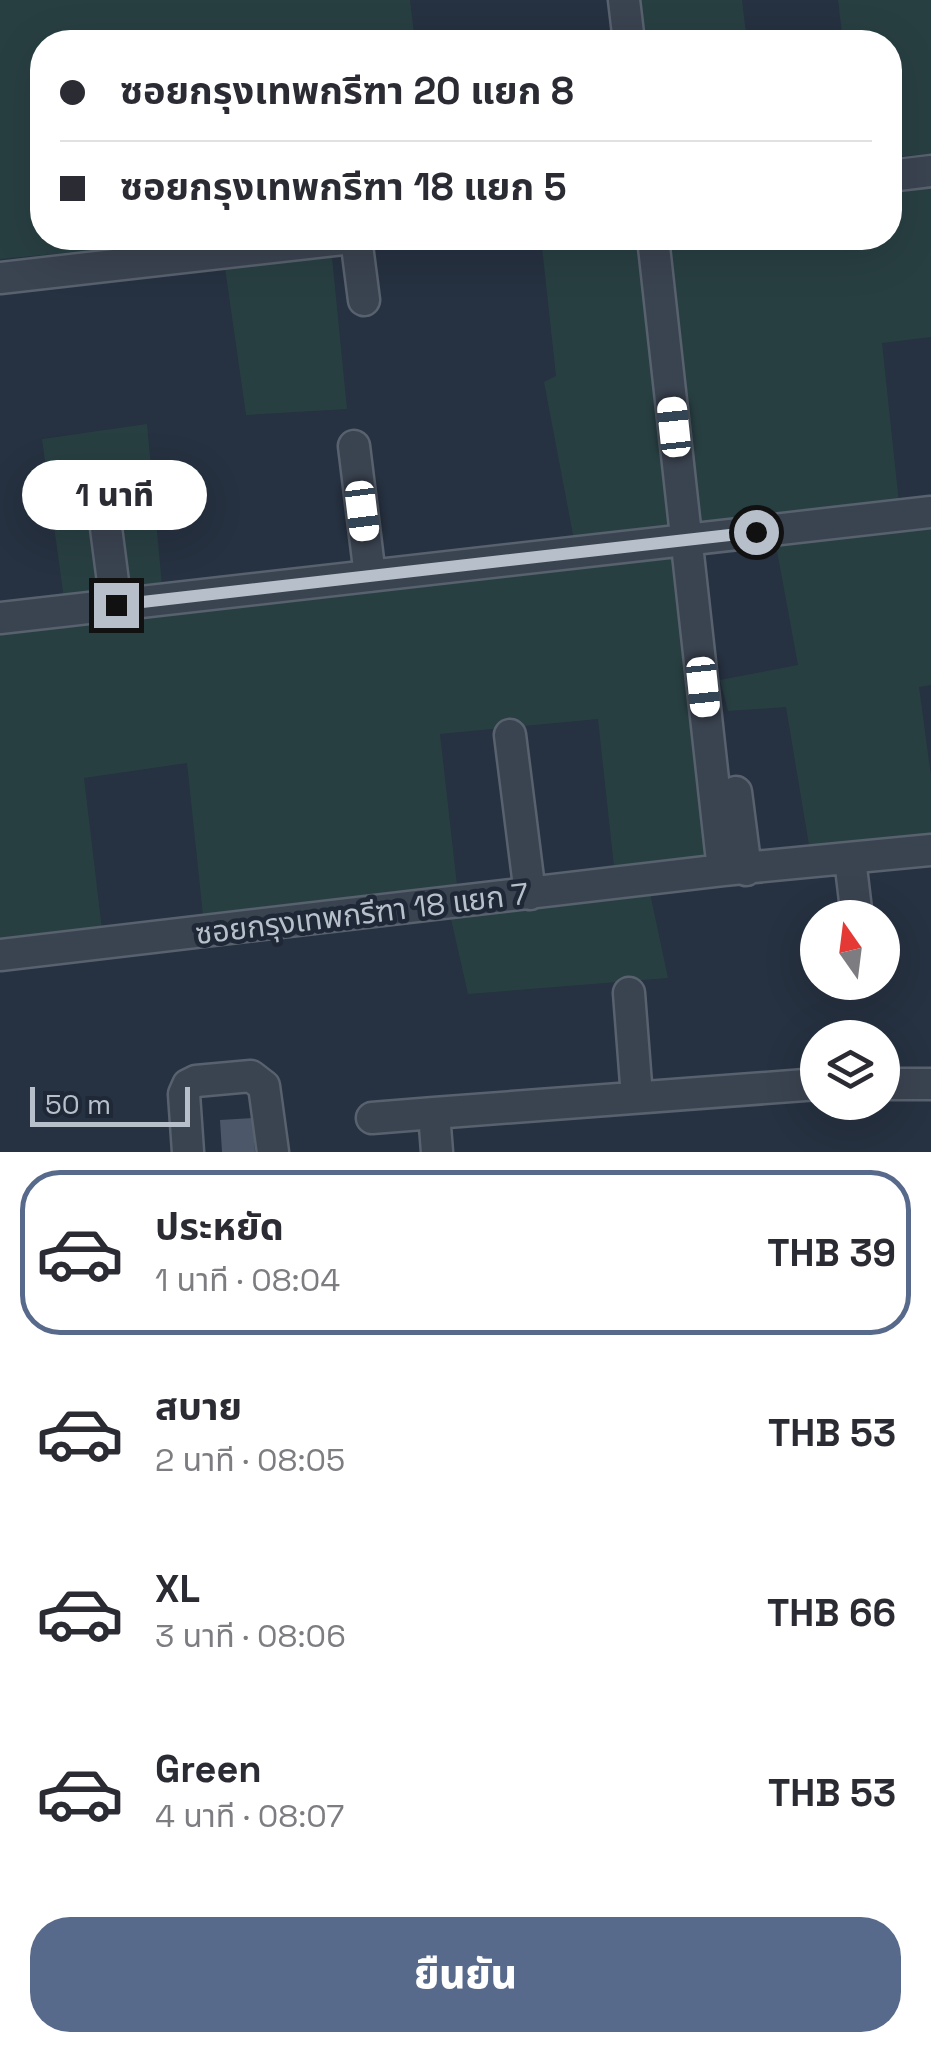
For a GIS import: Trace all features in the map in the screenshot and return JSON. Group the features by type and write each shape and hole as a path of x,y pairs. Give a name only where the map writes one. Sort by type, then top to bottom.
{"street":[{"path":"624,0 628,30"},
{"path":"902,175 931,171"},
{"path":"0,278 248,250"},
{"path":"356,250 364,300"},
{"path":"654,250 687,540 734,870"},
{"path":"354,446 370,576"},
{"path":"102,497 116,605"},
{"path":"0,618 931,512"},
{"path":"510,735 530,894"},
{"path":"734,870 736,792"},
{"name":"ซอยกรุงเทพกรีฑา 18 แยก 7","path":"0,955 931,850"},
{"path":"850,859 854,900"},
{"path":"629,993 636,1097"},
{"path":"188,1152 184,1094 188,1085 196,1080 250,1076 264,1086 273,1152"},
{"path":"900,1084 931,1084"},
{"path":"372,1118 800,1085"},
{"path":"434,1113 436,1152"}],"green space":[{"path":"0,0 410,0 414,30 30,30 30,250 96,250 0,259"},
{"path":"637,0 742,0 746,30 641,30"},
{"path":"838,0 931,0 931,154 902,156 902,30 842,30"},
{"path":"931,176 931,337 882,343 899,503 692,526 662,250 902,250 902,180"},
{"path":"331,250 347,409 246,415 224,261"},
{"path":"542,250 646,250 676,527 574,540 544,382 556,376"},
{"path":"147,424 162,585 64,599 42,439"},
{"path":"931,523 931,685 919,687 931,776 931,841 810,851 786,707 728,711 720,680 798,665 775,540"},
{"path":"677,546 714,865 615,876 598,719 440,734 458,894 204,925 187,763 84,778 103,938 0,948 0,627"},
{"path":"650,893 668,978 468,994 451,919"}],"building":[{"path":"253,1118 255,1152 222,1152 220,1120"}],"route":[{"path":"116,605 756,532"}]}
